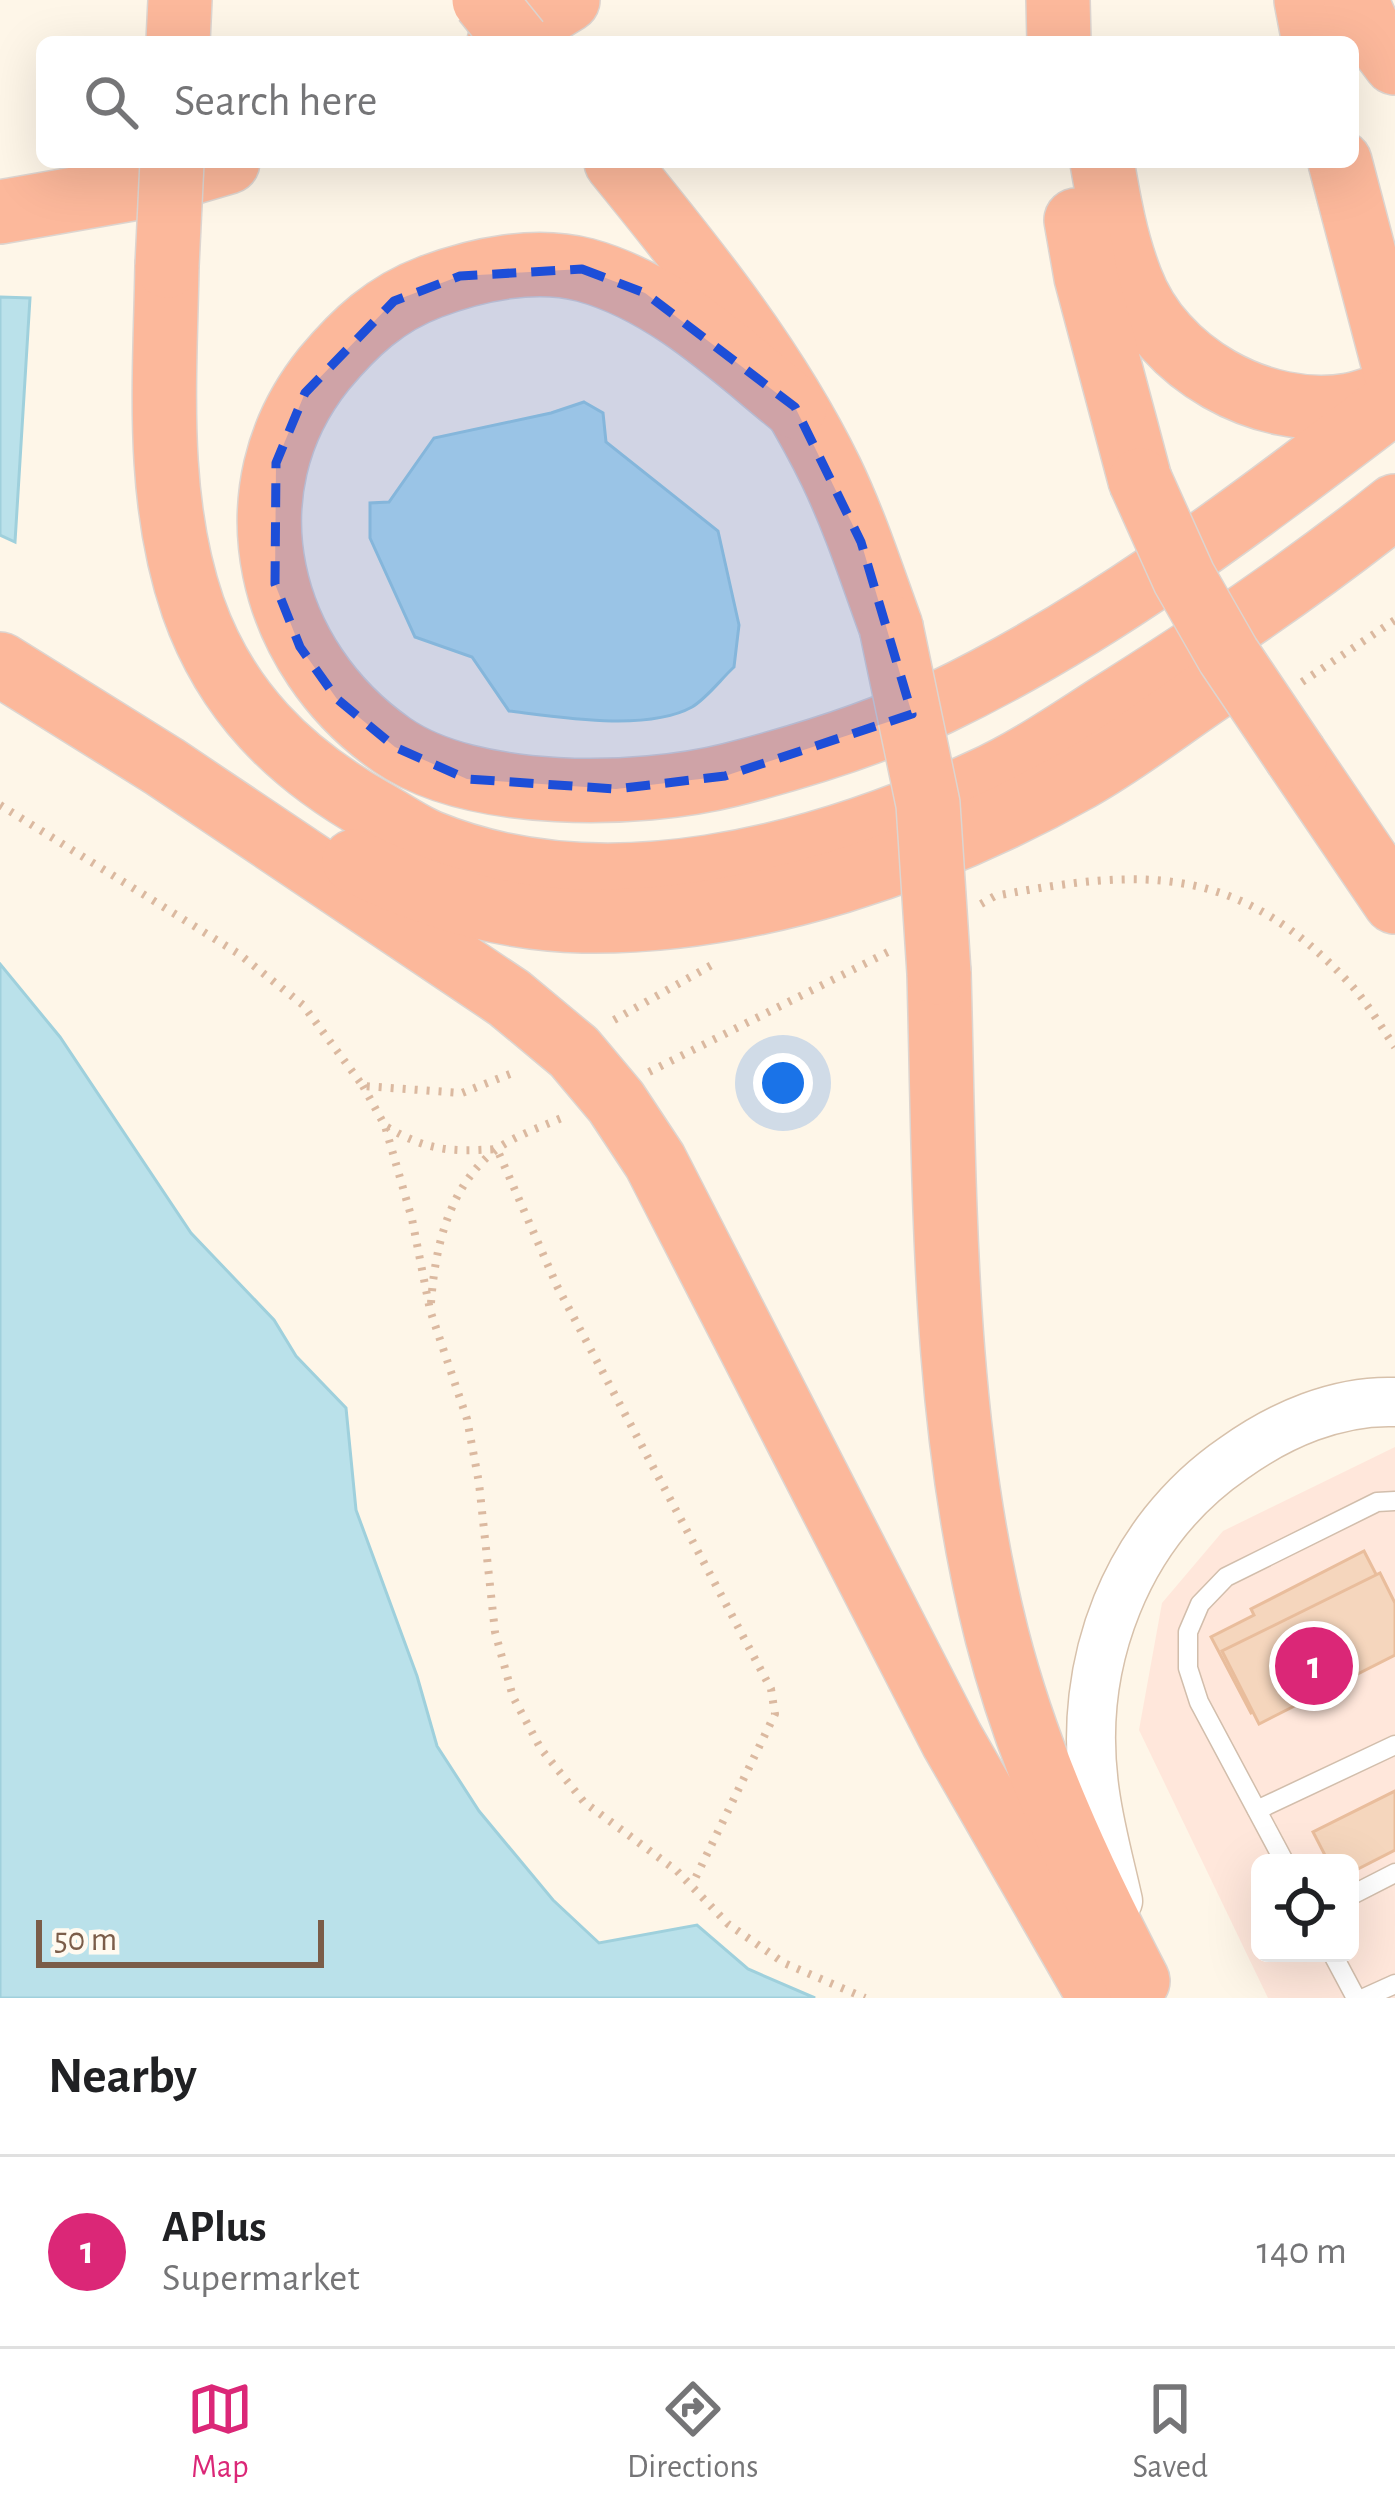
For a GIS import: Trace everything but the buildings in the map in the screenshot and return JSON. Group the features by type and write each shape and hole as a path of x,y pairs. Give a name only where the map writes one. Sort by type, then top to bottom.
{"highway":[{"path":"178,36 180,0"},
{"path":"484,0 513,36"},
{"path":"509,36 568,0"},
{"path":"1058,0 1059,36"},
{"path":"1094,0 1094,36"},
{"path":"1306,0 1313,36"},
{"path":"1356,0 1368,27 1395,63"},
{"path":"172,168 164,444 171,517 193,606 226,681 282,749 347,796 428,842 500,864 592,876 700,869 875,824 983,781 1248,617 1395,506"},
{"path":"0,212 143,187 208,168"},
{"path":"621,168 747,331 795,407 861,542 891,628 928,804 914,962 957,1402 975,1536 998,1639 1028,1733 1128,1992"},
{"path":"1068,168 1086,277 1140,480 1184,578 1228,656 1395,902"},
{"path":"1103,168 1115,232 1132,285 1157,326 1192,363 1245,393 1295,404 1348,405 1395,391"},
{"path":"1341,168 1395,371"},
{"path":"795,407 645,293 581,269 518,265 460,275 394,301 349,339 305,393 276,463 269,525 275,584 300,647 337,699 395,747 467,778 543,790 616,789 725,776 815,750 936,705 1047,645 1205,544 1395,401"},
{"path":"165,767 406,886 469,904 583,921 701,913 801,893 884,865 996,821 1084,776 1268,652 1395,548"},
{"path":"0,664 165,767 509,998 574,1052 656,1161 963,1760 1128,1992"}],"main road":[{"path":"1128,1992 1094,1791 1092,1727 1098,1660 1118,1598 1149,1539 1202,1480 1270,1432 1329,1411 1395,1402"}],"lane":[{"path":"1280,1854 1198,1702 1188,1668 1188,1633 1200,1604 1226,1577 1377,1502 1395,1502"},
{"path":"1257,1810 1395,1744"},
{"path":"1359,1891 1395,1873"},
{"path":"1338,1962 1360,1998 1395,1984"}],"path":[{"path":"0,805 239,954 303,1005 363,1086 385,1126 412,1220 430,1310 466,1419 479,1483 495,1632 513,1697 541,1748 584,1802 692,1885 728,1924 784,1963 865,1998"},
{"path":"973,908 994,896 1096,879 1194,883 1234,896 1319,954 1354,989 1395,1047"},
{"path":"637,1078 914,962"},
{"path":"363,1086 462,1093 510,1073"},
{"path":"430,1310 433,1270 451,1208 470,1178 497,1150 573,1112"},
{"path":"385,1126 419,1146 452,1152 497,1150"},
{"path":"497,1150 557,1286 771,1689 775,1714 692,1885"}],"highlighted area":[{"path":"582,269 645,293 795,407 861,542 912,714 725,776 616,789 467,779 395,747 337,699 300,647 275,584 276,463 305,393 394,301 460,276"}],"shaded area":[{"path":"1395,1447 1395,1998 1268,1998 1139,1730 1162,1603 1223,1531"}],"water":[{"path":"0,297 30,298 15,542 0,535"},
{"path":"584,402 603,413 606,442 718,531 739,625 734,667 698,703 673,715 602,721 509,711 472,657 415,637 370,538 370,503 389,502 434,438"},
{"path":"0,964 60,1037 191,1233 274,1320 296,1356 346,1408 356,1510 417,1676 437,1746 479,1811 553,1900 599,1943 697,1925 748,1969 815,1998 0,1998"}],"place":[{"name":"APlus","path":"1314,1666"}]}
